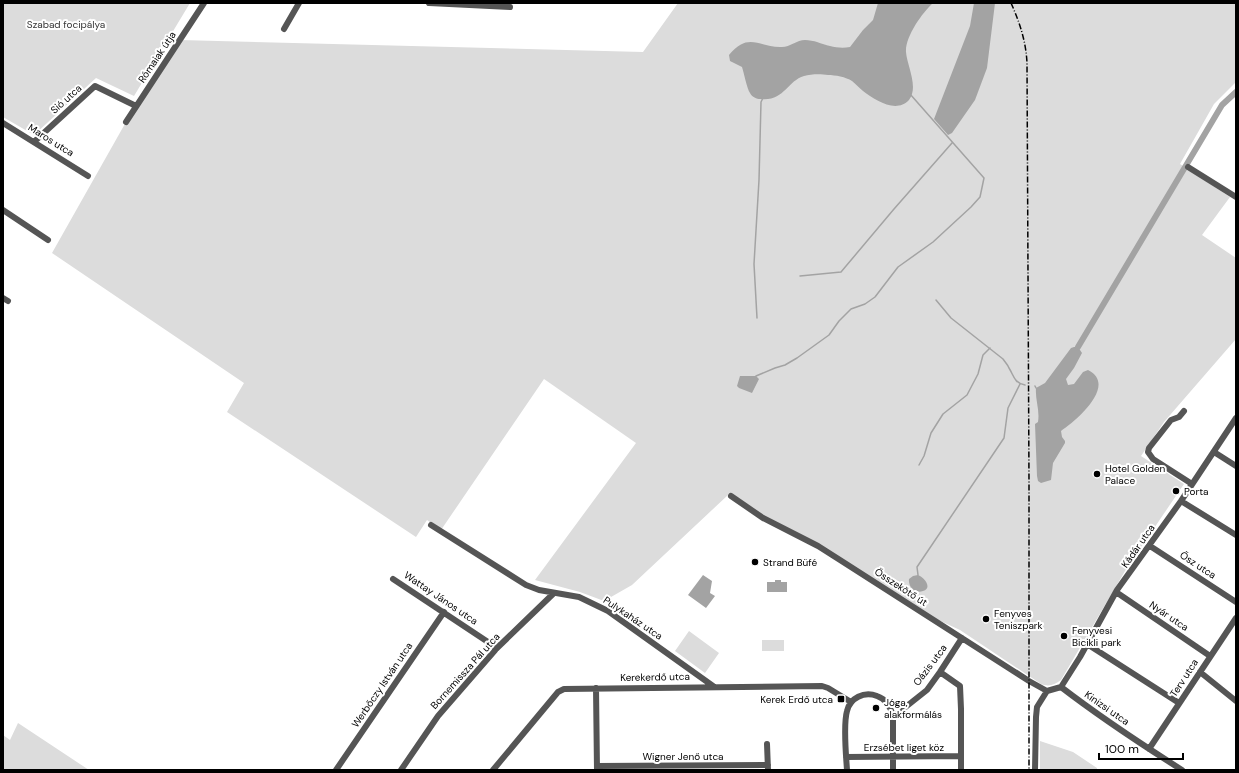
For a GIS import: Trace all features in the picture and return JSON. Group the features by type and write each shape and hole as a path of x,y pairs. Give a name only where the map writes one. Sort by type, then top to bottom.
{"street":[{"name":"Rómaiak útja","path":"126,122 204,3"},
{"path":"284,29 299,3"},
{"path":"428,3 510,7"},
{"name":"Sió utca","path":"34,142 95,86 136,106"},
{"name":"Maros utca","path":"3,123 88,176"},
{"path":"1188,167 1236,197"},
{"path":"3,210 48,240"},
{"path":"1184,411 1179,417 1171,420 1149,448 1148,452 1153,459 1192,484"},
{"name":"Kádár utca","path":"1061,687 1116,592 1150,546 1236,418"},
{"path":"1214,452 1236,466"},
{"name":"Összekötő út","path":"731,496 763,518 833,556 1047,691"},
{"path":"1181,500 1236,535"},
{"name":"Pulykaház utca","path":"431,525 526,585 538,590 579,597 608,611 714,686"},
{"name":"Ősz utca","path":"1150,546 1236,602"},
{"name":"Wattay János utca","path":"393,579 496,648"},
{"name":"Nyár utca","path":"1116,592 1210,656"},
{"name":"Bornemissza Pál utca","path":"401,770 438,716 496,648 554,593"},
{"name":"Werbőczy István utca","path":"336,770 444,612"},
{"name":"Terv utca","path":"1149,749 1236,618"},
{"name":"Oázis utca","path":"893,716 927,690 962,638"},
{"path":"1087,644 1179,703"},
{"path":"940,672 960,686 961,770"},
{"path":"1200,672 1236,701"},
{"name":"Kerekerdő utca","path":"493,770 558,692 564,689 714,686 822,686 851,702"},
{"path":"1035,770 1037,707 1047,691 1061,687"},
{"name":"Kinizsi utca","path":"1061,687 1084,705 1182,770"},
{"path":"596,688 597,768"},
{"path":"847,770 847,709 851,702 859,696 866,694 875,695 887,702 892,710 893,770"},
{"path":"767,744 768,768"},
{"name":"Erzsébet liget köz","path":"846,757 961,756"},
{"name":"Wigner Jenő utca","path":"597,768 768,768"}],"green space":[{"name":"Szabad focipálya","path":"3,3 190,3 134,96 96,78 34,135 3,117"},
{"path":"678,3 1236,3 1236,82 1214,104 1180,164 1230,197 1202,235 1236,258 1236,339 1164,422 1141,456 1184,484 1125,571 1061,680 1056,683 1051,685 1041,684 960,630 921,612 880,585 728,495 632,585 604,601 580,592 535,580 636,443 544,379 441,530 427,520 416,537 227,412 244,383 52,253 126,122 180,40 643,52"},
{"path":"689,631 719,653 705,673 675,651"},
{"path":"762,640 784,640 784,651 762,651"},
{"path":"18,723 89,770 3,770 3,735 10,740"},
{"path":"1040,741 1073,752 1097,768 1097,770 1040,770"}],"shaded area":[{"path":"878,3 933,3 919,19 908,39 906,52 912,76 913,89 909,100 904,104 892,106 886,104 868,95 853,82 844,77 822,74 804,76 793,82 775,97 768,99 757,99 752,96 749,91 742,67 730,61 729,55 736,48 748,42 782,47 802,40 807,40 834,47 850,47 873,20"},
{"path":"974,3 995,3 987,68 975,100 952,133 948,135 934,119 970,26"},
{"path":"1078,347 1082,353 1066,379 1068,385 1074,384 1083,372 1088,370 1096,377 1099,384 1097,393 1084,411 1061,431 1065,443 1053,463 1051,480 1041,483 1038,481 1037,476 1035,424 1038,422 1038,409 1036,388 1045,383 1071,348"},
{"path":"740,376 756,376 759,379 752,393 737,386"},
{"path":"703,575 712,581 710,593 715,596 706,608 688,595"},
{"path":"918,575 925,580 927,585 926,590 920,592 912,589 909,582 909,579"},
{"path":"775,580 787,582 787,592 767,592 767,582 775,582"}],"waterway":[{"path":"1078,347 1222,105 1236,92"},
{"path":"756,376 785,365 829,335 839,321 851,309 865,304 875,297 898,267 933,242 980,197 984,178 910,94"},
{"path":"757,318 754,264 759,180 761,102 763,98"},
{"path":"800,276 841,272 952,143"},
{"path":"936,300 951,318 1003,359 1016,381 1025,385"},
{"path":"919,465 924,456 931,433 943,414 967,395 978,374 983,355 990,348"},
{"path":"918,575 917,567 1004,438 1008,408 1020,384"}],"railway":[{"path":"1011,3 1022,33 1027,63 1029,770"}],"place":[{"name":"Hotel Golden Palace","path":"1097,474"},
{"name":"Porta","path":"1176,491"},
{"name":"Strand Büfé","path":"755,562"},
{"name":"Fenyves Teniszpark","path":"986,619"},
{"name":"Fenyvesi Bicikli park","path":"1064,636"},
{"name":"Kerek Erdő utca","path":"841,699"},
{"name":"Jóga, alakformálás","path":"876,708"}]}
